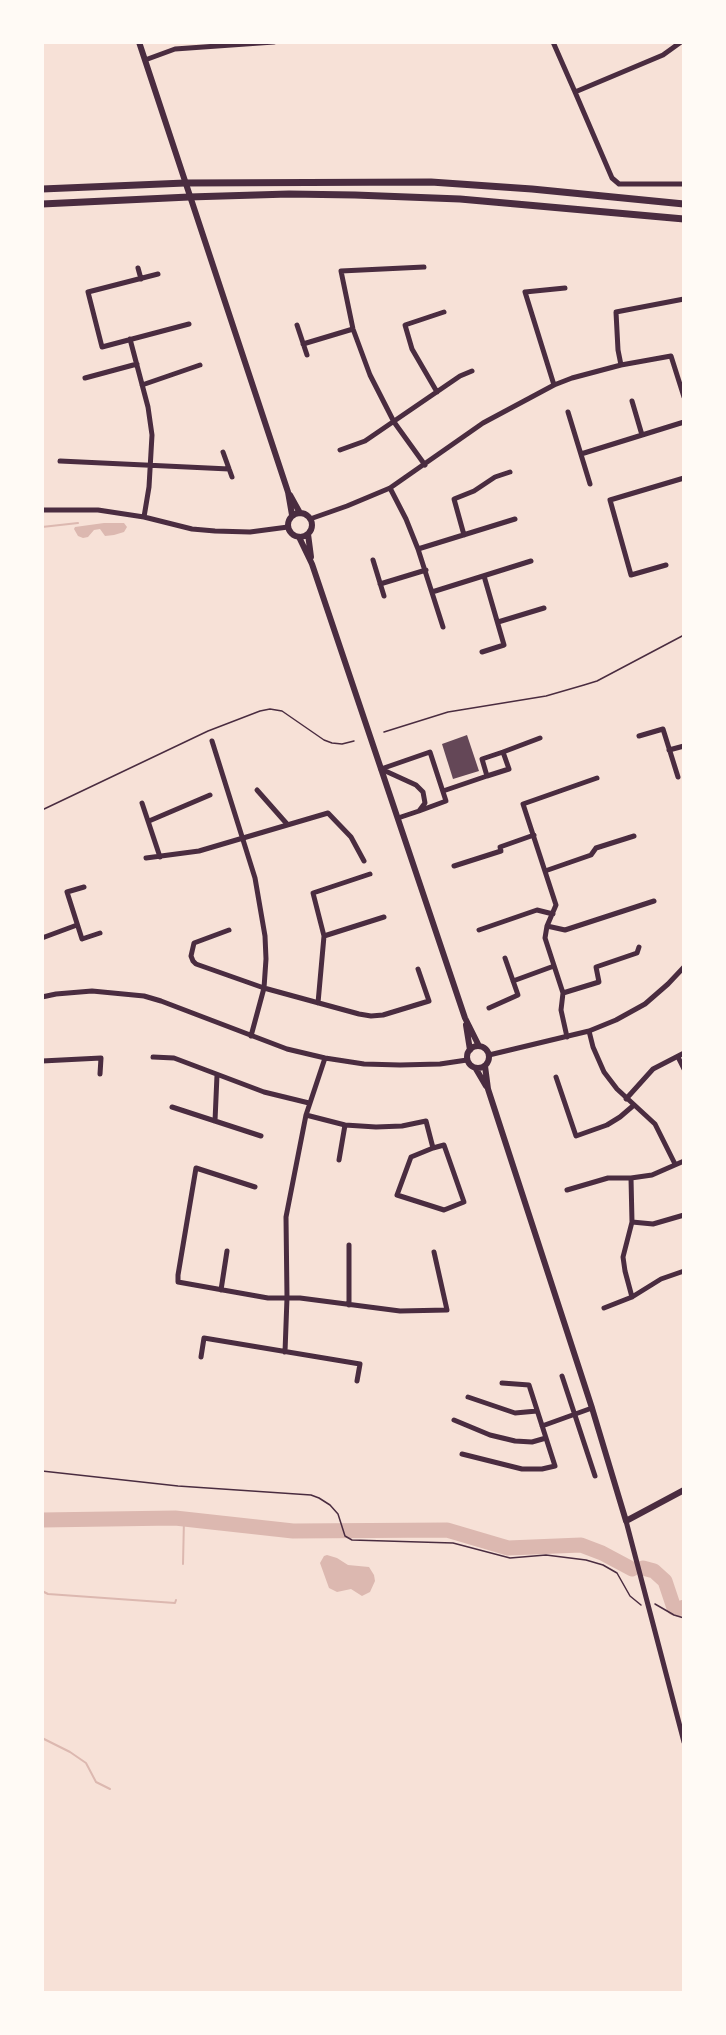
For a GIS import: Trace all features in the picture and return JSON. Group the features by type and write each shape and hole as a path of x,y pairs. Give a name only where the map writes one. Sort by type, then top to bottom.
{"main road":[{"path":"42,189 184,183 430,182 532,189 684,204"},
{"path":"42,204 289,194 449,199 684,219"}],"street":[{"path":"139,42 288,492 292,515"},
{"path":"145,60 175,49 274,42"},
{"path":"553,42 612,178 619,184 684,184"},
{"path":"575,92 663,55 681,42"},
{"path":"424,267 341,271 353,329 370,375 394,422 425,465"},
{"path":"138,268 141,279"},
{"path":"158,274 88,292 102,346 189,324"},
{"path":"554,385 525,292 565,288"},
{"path":"621,365 615,312 684,299"},
{"path":"437,392 412,349 405,325 444,312"},
{"path":"297,325 307,355"},
{"path":"303,344 353,329"},
{"path":"130,339 148,407 152,435 151,466 144,517"},
{"path":"310,519 390,488 483,423 554,385 621,365 671,356 684,397"},
{"path":"85,378 137,364"},
{"path":"142,385 200,365"},
{"path":"340,450 365,441 460,376 472,371"},
{"path":"632,401 642,435"},
{"path":"568,412 590,484"},
{"path":"581,454 684,422"},
{"path":"224,452 232,477"},
{"path":"60,460 228,469"},
{"path":"464,535 454,499 474,491 495,477 510,472"},
{"path":"666,565 631,575 610,500 684,478"},
{"path":"390,488 418,549 443,627"},
{"path":"288,492 300,513"},
{"path":"42,510 98,510 144,517 192,529 223,532 250,532 288,527"},
{"path":"312,564 308,534 312,527 310,519 300,513 292,515 288,520 288,527 292,534 299,537 312,564 465,1018 479,1046 489,1055 485,1066 488,1089 592,1408 626,1521 684,1742"},
{"path":"418,549 515,519"},
{"path":"299,537 308,534"},
{"path":"373,560 384,596"},
{"path":"432,592 531,561"},
{"path":"380,584 426,570"},
{"path":"482,652 504,645 484,576"},
{"path":"498,622 544,608"},
{"path":"639,736 663,729 678,777"},
{"path":"487,776 482,759 540,738"},
{"path":"212,741 255,878 261,908 266,959 264,988 252,1036"},
{"path":"669,750 684,746"},
{"path":"381,769 430,752 446,801 398,818"},
{"path":"443,791 509,769 503,752"},
{"path":"381,769 416,785 423,792 425,803 419,811"},
{"path":"567,1037 561,1010 563,993 545,938 547,926 556,905 523,804 597,778"},
{"path":"256,790 287,824"},
{"path":"149,821 210,795"},
{"path":"142,803 160,856"},
{"path":"146,858 199,851 328,813 351,837 364,861"},
{"path":"454,867 501,851 500,847 534,836"},
{"path":"545,871 591,855 596,848 633,836"},
{"path":"318,1003 324,936 313,893 370,874"},
{"path":"84,886 67,892 77,925 82,939 100,933"},
{"path":"547,926 565,930 654,901"},
{"path":"479,930 537,910 553,914"},
{"path":"324,936 384,917"},
{"path":"42,938 77,925"},
{"path":"228,930 194,943 191,956 193,961 264,988 371,1016 383,1015 429,1001 418,969"},
{"path":"563,993 599,982 596,967 638,953 639,946"},
{"path":"489,1008 518,995 505,958"},
{"path":"513,981 554,966"},
{"path":"489,1055 589,1031 616,1020 645,1004 684,967"},
{"path":"42,996 92,991 144,996 287,1048 325,1058 364,1064 440,1064 466,1060"},
{"path":"465,1018 470,1050 466,1060"},
{"path":"589,1031 604,1072 626,1098 655,1124 675,1164"},
{"path":"470,1050 479,1046"},
{"path":"626,1098 653,1069 684,1053"},
{"path":"153,1057 174,1058 264,1092 309,1103"},
{"path":"678,1057 684,1069"},
{"path":"42,1061 101,1058 100,1074"},
{"path":"285,1352 286,1217 306,1115 325,1058"},
{"path":"466,1060 476,1069 488,1089"},
{"path":"476,1069 485,1066"},
{"path":"215,1121 217,1075"},
{"path":"555,1077 576,1136 607,1125 634,1105"},
{"path":"172,1107 261,1136"},
{"path":"306,1115 345,1125 376,1127 402,1126 426,1121 433,1148"},
{"path":"339,1160 345,1125"},
{"path":"444,1145 464,1202 444,1210 397,1195 411,1157 433,1148 444,1145"},
{"path":"567,1190 608,1178 631,1178 652,1174 684,1161"},
{"path":"255,1187 196,1168 178,1282 268,1298 300,1298 400,1311 447,1310 434,1252"},
{"path":"631,1178 632,1222 623,1257 633,1297"},
{"path":"632,1222 653,1224 684,1215"},
{"path":"349,1245 349,1305"},
{"path":"221,1290 227,1251"},
{"path":"604,1308 633,1297 661,1279 684,1270"},
{"path":"201,1357 204,1338 360,1364 357,1380"},
{"path":"562,1376 595,1476"},
{"path":"462,1454 522,1469 542,1469 555,1466 529,1385 502,1383"},
{"path":"468,1397 515,1413 537,1411"},
{"path":"542,1426 592,1408"},
{"path":"454,1420 490,1435 515,1441 532,1442 546,1438"},
{"path":"626,1521 684,1490"}],"path":[{"path":"384,732 448,712 546,696 584,686 684,635"},
{"path":"42,810 208,731 260,711 270,709 282,711 332,744 354,741"},
{"path":"42,1471 197,1488 311,1495 330,1504 341,1521 343,1533 352,1540 453,1543 510,1558 546,1555 586,1560 613,1570 633,1599 642,1605 656,1604 674,1616 684,1618"}],"shaded area":[{"path":"124,523 127,527 124,532 105,536 100,529 94,530 88,537 83,538 78,536 74,529 75,527"},
{"path":"327,1555 348,1565 369,1567 375,1581 370,1592 362,1596 351,1589 337,1592 329,1588 320,1563"}],"building":[{"path":"467,735 479,771 453,779 442,744"}],"waterway":[{"path":"42,527 78,523"},
{"path":"42,1520 175,1518 293,1531 447,1530 508,1548 581,1545 632,1569"},
{"path":"183,1564 184,1519"},
{"path":"643,1568 654,1571 665,1581 674,1608 684,1607"},
{"path":"42,1591 48,1594 175,1603 176,1600"},
{"path":"42,1738 86,1763 96,1782 110,1789"}]}
